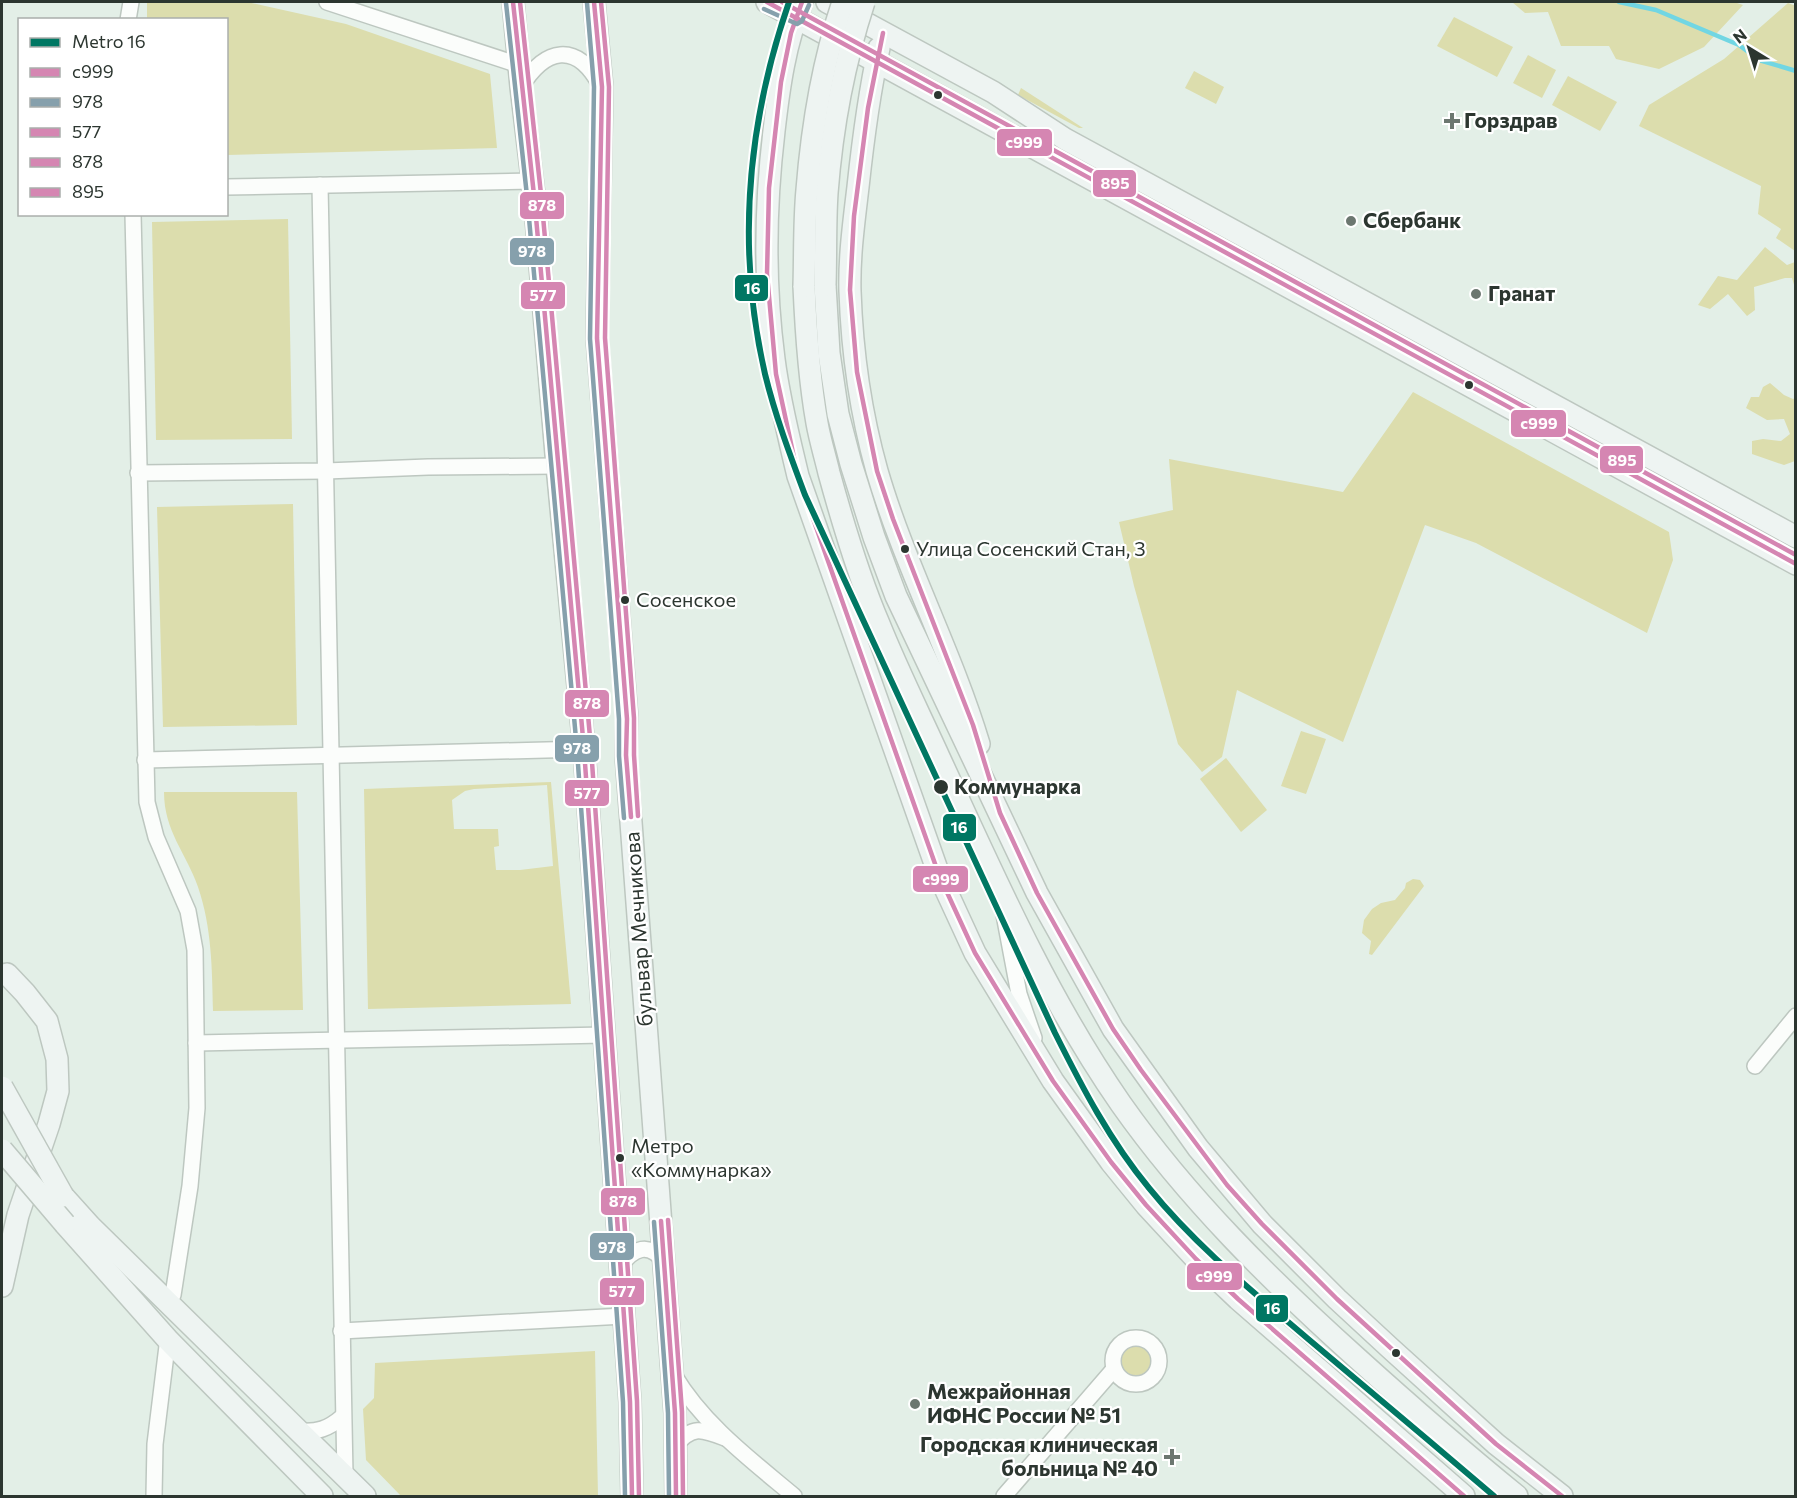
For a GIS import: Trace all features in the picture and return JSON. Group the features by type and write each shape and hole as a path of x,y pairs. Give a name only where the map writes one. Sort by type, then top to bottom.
{"main road":[{"name":"бульвар Мечникова","path":"513,2 533,181 557,466 585,749 630,1402 632,1497"},
{"name":"бульвар Мечникова","path":"594,2 602,87 597,338 627,720 626,755 672,1371 676,1497"},
{"path":"767,2 799,9 876,62 1796,564"},
{"path":"826,2 993,92 1074,144 1796,537"},
{"path":"843,2 835,23 815,121 806,191 804,286 808,357 817,425 837,503 855,562 879,624 998,886 1037,964 1095,1064 1122,1104 1157,1151 1237,1244 1322,1327 1431,1425 1517,1497"},
{"path":"864,2 854,32 834,126 827,194 825,285 829,353 838,414 850,464 896,596 1037,893 1113,1029 1147,1078 1227,1185 1262,1224 1337,1299 1496,1444 1562,1497"},
{"path":"799,9 786,50 768,187 767,284 774,360 785,421 806,498 939,874 975,953 1053,1081 1111,1162 1146,1205 1196,1259 1238,1299 1464,1497"},
{"path":"883,33 864,132 854,226 850,291 857,372 877,471 893,519 970,714 1000,813"},
{"path":"2,1286 18,1215 58,1091 57,1059 47,1021 8,974"},
{"path":"2,1086 63,1196 90,1226 365,1497"},
{"path":"2,1150 169,1341 322,1497"}],"street":[{"path":"128,18 131,2"},
{"path":"327,2 519,65"},
{"path":"521,87 540,63 554,56 567,54 581,60 592,69 602,87"},
{"path":"228,187 533,181"},
{"path":"320,185 342,1417 345,1475"},
{"path":"133,216 147,802 152,825 183,896 192,923 195,950 196,1108 193,1152 173,1295"},
{"path":"138,473 557,466"},
{"path":"145,760 585,749"},
{"path":"998,886 1019,993 1053,1081"},
{"path":"1755,1066 1796,1016"},
{"path":"196,1044 604,1035"},
{"path":"621,1265 629,1255 641,1250 654,1252 664,1261"},
{"path":"341,1330 624,1316"},
{"path":"154,1497 156,1426 167,1346"},
{"path":"1004,1497 1114,1369"},
{"path":"672,1371 686,1394 725,1438 794,1497"},
{"path":"300,1431 326,1429 342,1417"},
{"path":"675,1446 685,1435 695,1431 709,1432 725,1438"}],"green space":[{"path":"147,2 247,2 346,24 490,74 497,148 228,155 228,18 147,18"},
{"path":"1512,2 1734,2 1743,5 1704,47 1659,69 1616,59 1609,46 1561,46 1548,12 1525,13"},
{"path":"1788,3 1796,6 1795,251 1776,238 1781,229 1758,214 1761,186 1639,126 1649,105 1724,59"},
{"path":"1454,17 1513,47 1497,77 1437,46"},
{"path":"1528,55 1556,70 1542,98 1513,83"},
{"path":"1194,71 1224,87 1216,104 1185,88"},
{"path":"1568,76 1617,102 1600,131 1552,105"},
{"path":"1021,88 1083,128 1079,128 1018,95"},
{"path":"288,219 292,439 156,440 152,222"},
{"path":"1765,247 1787,265 1795,262 1795,288 1792,278 1754,287 1755,310 1747,316 1728,294 1710,309 1698,305 1718,276 1737,280"},
{"path":"1770,383 1784,395 1795,398 1795,461 1784,465 1752,454 1752,441 1763,439 1781,441 1790,434 1784,419 1767,420 1746,408 1751,397 1759,397 1763,387"},
{"path":"1413,392 1669,532 1673,560 1647,633 1476,543 1425,525 1343,742 1237,690 1222,757 1202,772 1178,744 1134,586 1119,522 1173,510 1169,459 1343,492"},
{"path":"293,504 297,725 163,727 157,507"},
{"path":"1301,731 1326,739 1306,794 1281,786"},
{"path":"1226,758 1267,810 1241,832 1200,779"},
{"path":"551,782 571,1004 368,1009 364,789","holes":["547,785 553,866 496,870 494,847 499,846 498,829 454,829 452,800 465,791 474,789"]},
{"path":"164,792 297,792 303,1010 213,1011 210,949 203,902 168,819"},
{"path":"1413,879 1420,880 1424,886 1372,955 1369,954 1371,941 1362,933 1364,920 1372,909 1381,903 1395,900 1405,888 1406,883"},
{"path":"1136,1343 1148,1348 1153,1360 1148,1372 1136,1377 1124,1372 1119,1360 1124,1348"},
{"path":"595,1351 598,1496 401,1496 366,1460 363,1409 374,1398 375,1363"}],"waterway":[{"path":"1619,2 1656,10 1739,45 1759,60 1796,71"}],"metro line":[{"name":"16","path":"789,2 763,94 750,186 751,280 756,327 765,374 778,420 805,495 1055,1033 1109,1133 1149,1188 1185,1229 1245,1285 1494,1496"}],"transit line":[{"name":"577","path":"513,2 534,195 584,749 630,1402 632,1496"},
{"name":"878","path":"520,2 541,194 591,748 637,1401 639,1496"},
{"name":"577","path":"594,2 602,87 597,338 627,719 626,755 631,817"},
{"name":"878","path":"601,2 609,87 605,338 634,718 638,816"},
{"name":"с999","path":"767,2 1796,564"},
{"name":"895","path":"782,2 1796,555"},
{"name":"с999","path":"802,2 791,33 781,82 769,188 767,274 776,374 798,476 939,875 975,953 1053,1081 1111,1162 1146,1205 1196,1259 1238,1299 1464,1496"},
{"name":"978","path":"506,3 527,196 577,750 623,1402 625,1496"},
{"name":"978","path":"587,3 594,87 590,339 619,719 619,756 624,818"},
{"name":"978","path":"764,9 797,24 802,21 809,5"},
{"name":"с999","path":"883,33 868,108 854,216 850,290 857,372 877,471 893,519 973,725 1000,813 1037,893 1113,1029 1227,1185 1262,1224 1337,1299 1496,1444 1562,1496"},
{"name":"878","path":"668,1220 682,1412 683,1496"},
{"name":"577","path":"661,1221 675,1413 676,1496"},
{"name":"978","path":"654,1222 668,1413 669,1496"}],"place":[{"name":"Горздрав","path":"1452,121"},
{"name":"Сбербанк","path":"1351,221"},
{"name":"Гранат","path":"1476,294"},
{"name":"Улица Сосенский Стан, 3","path":"905,549"},
{"name":"Сосенское","path":"625,600"},
{"name":"Коммунарка","path":"941,787"},
{"name":"Метро «Коммунарка»","path":"620,1158"},
{"name":"Межрайонная ИФНС России № 51","path":"915,1404"},
{"name":"Городская клиническая больница № 40","path":"1172,1457"}]}
